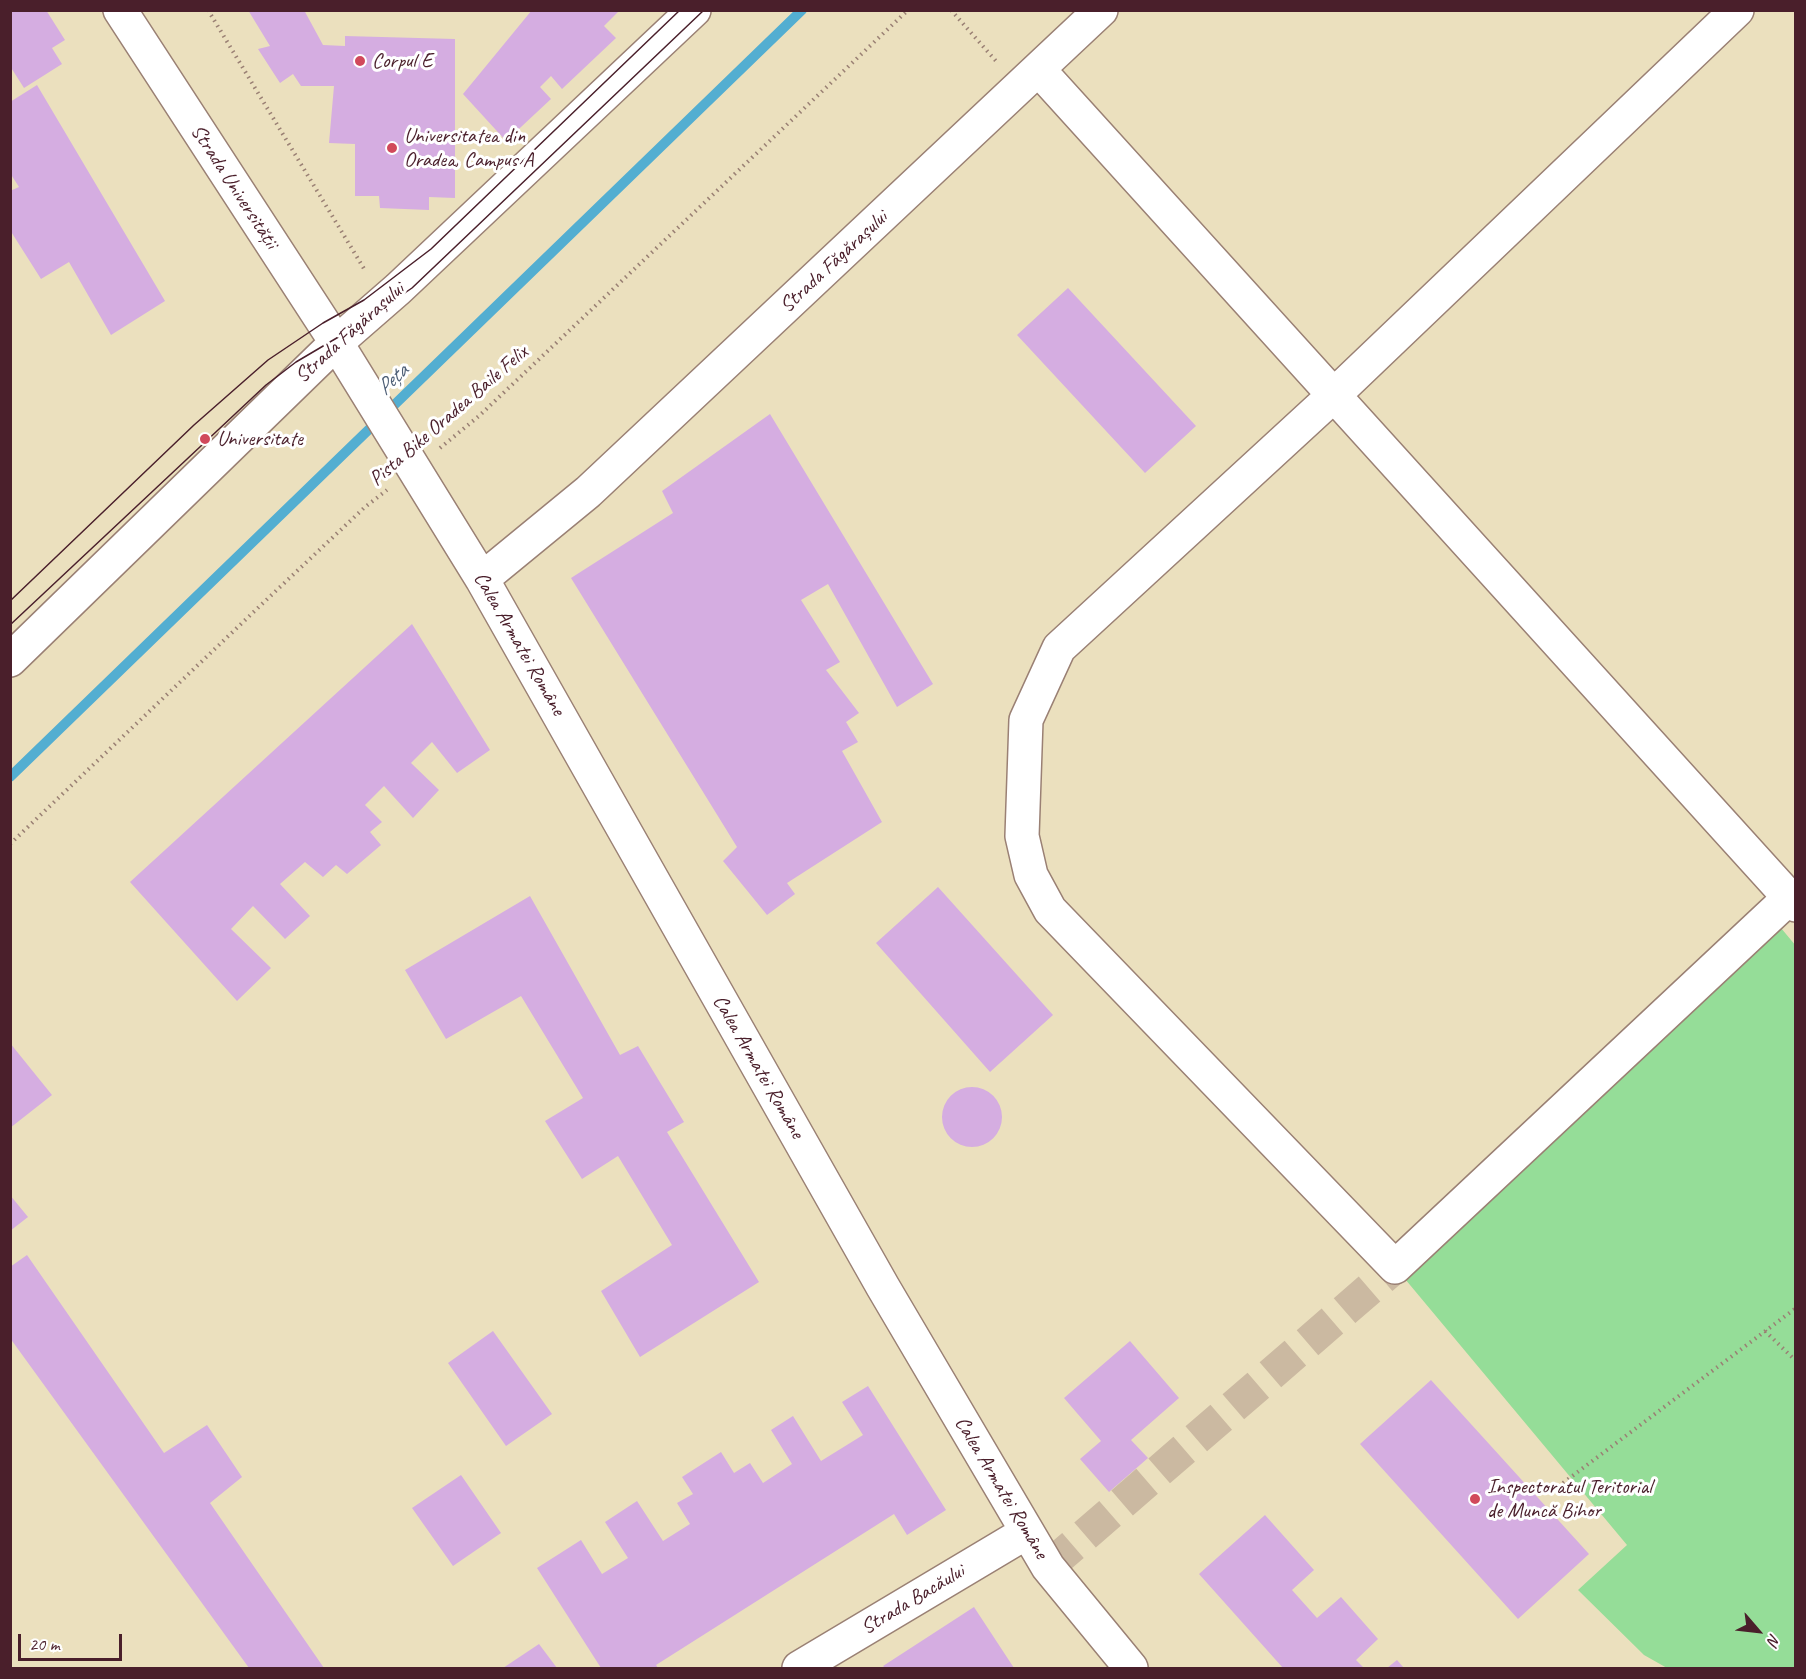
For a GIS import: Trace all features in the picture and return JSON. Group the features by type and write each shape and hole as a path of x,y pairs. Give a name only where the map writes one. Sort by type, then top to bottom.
{"street":[{"name":"Strada Universității","path":"120,10 410,461"},
{"name":"Strada Făgărașului","path":"10,660 342,353 398,289 694,10"},
{"name":"Strada Făgărașului","path":"482,579 588,492 1101,10"},
{"path":"1039,70 1333,396 1792,902 1395,1267 1050,910 1031,875 1022,836 1026,720 1059,648 1333,396 1737,10"},
{"name":"Calea Armatei Române","path":"410,461 482,579 883,1287 1027,1532 1048,1567 1131,1668"},
{"name":"Strada Bacăului","path":"800,1668 1027,1532"}],"path":[{"path":"208,10 369,278"},
{"name":"Pista Bike Oradea Baile Felix","path":"10,844 365,507 410,461 479,416 908,10"},
{"path":"1563,1483 1796,1308"},
{"path":"1766,1331 1796,1361"}],"green space":[{"path":"1771,916 1796,946 1795,1668 1667,1668 1644,1655 1578,1590 1627,1545 1395,1267"}],"building":[{"path":"10,10 46,10 65,40 52,48 62,64 24,88 10,66"},
{"path":"248,10 304,10 323,45 345,46 345,36 455,39 455,198 429,197 429,210 380,208 379,196 355,196 355,144 329,143 334,86 301,86 293,74 280,83 258,49 270,46"},
{"path":"532,10 620,10 604,26 616,38 562,89 551,76 540,87 551,99 506,141 463,94"},
{"path":"37,85 165,301 111,335 69,262 41,279 10,230 10,191 19,187 10,173 10,102"},
{"path":"1068,288 1196,426 1145,473 1017,335"},
{"path":"770,414 933,684 897,707 828,584 801,600 840,662 826,670 859,713 846,722 858,742 842,751 882,822 787,883 795,894 767,915 723,861 737,847 571,578 673,513 662,491"},
{"path":"412,624 490,750 457,773 432,742 411,763 439,790 413,818 384,786 365,805 382,822 370,832 381,845 347,874 336,865 323,877 305,862 280,884 310,916 285,939 253,906 231,929 271,968 237,1001 130,882"},
{"path":"938,887 1053,1015 990,1072 876,943"},
{"path":"530,896 620,1055 638,1046 684,1122 667,1132 759,1282 640,1357 601,1291 672,1245 618,1156 582,1179 545,1121 583,1098 521,996 446,1039 405,970"},
{"path":"10,1043 52,1095 10,1128"},
{"path":"966,1087 978,1087 989,1092 997,1100 1002,1117 1000,1129 989,1142 978,1147 966,1147 955,1142 947,1134 942,1123 942,1111 947,1100 955,1092"},
{"path":"10,1195 28,1217 10,1231"},
{"path":"27,1255 164,1453 207,1425 242,1477 210,1503 324,1668 249,1668 10,1338 10,1267"},
{"path":"493,1331 552,1414 506,1446 448,1363"},
{"path":"1130,1341 1179,1398 1131,1440 1148,1458 1109,1492 1080,1459 1101,1441 1064,1398"},
{"name":"Inspectoratul Teritorial de Muncă Bihor","path":"1431,1380 1589,1554 1518,1619 1360,1444"},
{"path":"868,1386 946,1510 907,1535 894,1514 656,1665 658,1668 601,1668 537,1568 581,1540 602,1574 628,1558 605,1522 637,1501 663,1541 690,1524 677,1503 693,1494 682,1477 721,1452 734,1473 750,1463 763,1483 792,1464 771,1430 793,1416 821,1461 863,1435 842,1402"},
{"path":"461,1475 501,1533 453,1566 412,1508"},
{"path":"1265,1515 1314,1570 1292,1590 1317,1618 1341,1597 1378,1639 1356,1660 1364,1668 1283,1668 1199,1574"},
{"path":"974,1607 1014,1668 885,1668 883,1666"},
{"path":"539,1644 557,1668 503,1668"},
{"path":"1397,1660 1404,1668 1387,1668"}],"waterway":[{"name":"Peța","path":"10,777 802,10"}],"tunnel":[{"path":"1048,1567 1395,1267"}],"tram line":[{"path":"10,601 194,425 268,360 323,323 364,300 431,249 680,10"},
{"path":"10,625 266,385 296,362 352,329 412,288 704,10"}],"place":[{"name":"Corpul E","path":"360,61"},
{"name":"Universitatea din Oradea, Campus A","path":"392,148"},
{"name":"Universitate","path":"205,439"},
{"name":"Inspectoratul Teritorial de Muncă Bihor","path":"1475,1499"}]}
